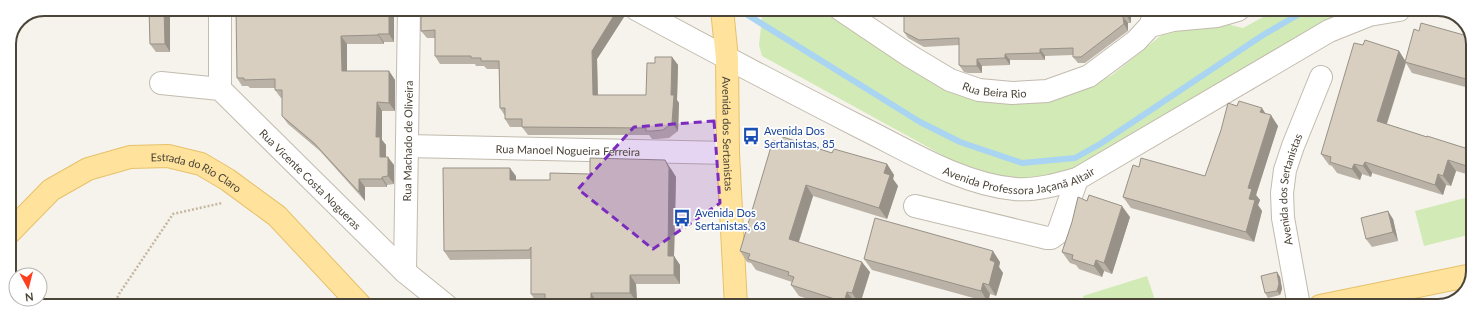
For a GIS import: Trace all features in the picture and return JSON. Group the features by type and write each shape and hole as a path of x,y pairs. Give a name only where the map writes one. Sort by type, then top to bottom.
{"main road":[{"name":"Avenida dos Sertanistas","path":"722,16 727,59 728,153 736,299"},
{"name":"Estrada do Rio Claro","path":"16,226 51,190 88,169 130,156 168,156 201,164 228,180 277,216 354,299"},
{"path":"1354,299 1465,276"}],"street":[{"path":"161,83 220,89 220,16"},
{"name":"Rua Machado de Oliveira","path":"405,272 409,16"},
{"name":"Avenida Professora Jaçanã Altair","path":"649,16 727,59 941,168 981,182 1016,189 1051,186 1077,179 1329,32 1368,16"},
{"name":"Rua Beira Rio","path":"850,16 910,56 950,80 979,90 1012,93 1047,91 1089,76 1136,41 1153,18 1173,20 1217,16"},
{"name":"Avenida dos Sertanistas","path":"1298,299 1283,218 1282,193 1285,170 1293,146 1321,77"},
{"name":"Rua Vicente Costa Nogueras","path":"220,89 405,272 438,299"},
{"name":"Rua Manoel Nogueira Ferreira","path":"408,146 728,153"},
{"path":"915,206 1051,238 1058,233 1077,179"}],"path":[{"path":"117,299 173,214 227,202"}],"highlighted area":[{"path":"714,121 720,203 653,249 578,189 634,127"}],"green space":[{"path":"762,16 840,16 954,92 1093,85 1112,75 1164,33 1176,28 1227,24 1243,28 1265,16 1336,16 1068,172 1041,177 1022,178 994,175 957,163 762,56 759,45"},
{"path":"1466,198 1466,236 1424,246 1415,211"},
{"path":"1147,276 1155,299 1084,299 1083,296"}],"building":[{"path":"149,16 164,16 165,44 150,44"},
{"path":"236,16 389,16 389,34 341,36 342,71 389,71 389,103 377,102 376,137 380,137 380,157 388,157 388,176 382,177 382,179 359,179 359,192 314,143 282,116 282,90 275,90 275,79 244,80 244,78 237,78"},
{"path":"421,16 614,16 592,51 593,95 646,95 647,63 655,63 655,57 672,57 671,95 674,95 672,123 663,130 652,131 646,131 646,128 522,127 522,119 505,119 505,108 500,108 499,61 481,61 481,58 471,58 471,56 435,56 435,30 421,31"},
{"path":"904,16 1127,16 1123,17 1124,24 1081,57 1073,57 1073,48 1040,49 1040,53 1005,54 1005,58 977,59 977,66 959,65 959,38 919,40 904,32"},
{"path":"1421,23 1465,35 1466,42 1466,79 1405,62 1414,29 1419,31"},
{"path":"1365,40 1399,51 1377,121 1465,148 1466,145 1466,166 1448,160 1443,176 1438,174 1435,185 1365,162 1363,166 1354,164 1352,169 1330,162 1331,157 1321,154 1354,43 1363,45"},
{"path":"1239,101 1262,108 1260,112 1271,115 1248,188 1252,189 1249,199 1255,200 1246,232 1123,197 1133,165 1139,167 1141,158 1205,176 1221,130 1228,103 1237,106"},
{"path":"783,137 832,153 834,149 887,164 884,173 890,175 879,208 806,185 789,239 862,262 852,293 847,292 845,299 835,299 791,285 794,277 788,275 789,272 748,259 750,254 740,251 773,140 782,143"},
{"path":"590,158 665,160 669,168 668,256 674,256 674,275 630,275 630,293 591,293 591,299 545,299 545,294 531,294 531,247 529,250 444,251 443,168 510,168 510,180 550,180 550,173 590,174"},
{"path":"1089,195 1122,206 1104,263 1096,260 1094,266 1072,259 1073,255 1062,252 1072,222 1078,197 1087,201"},
{"path":"1388,211 1393,232 1366,239 1361,218"},
{"path":"875,218 993,251 990,260 995,262 989,285 983,283 981,291 864,259"},
{"path":"1277,272 1279,284 1277,291 1265,293 1261,276"}],"waterway":[{"path":"749,16 920,122 960,142 1022,163 1075,158 1100,144 1263,35 1296,16"}],"place":[{"name":"Avenida Dos Sertanistas, 85","path":"751,136"},
{"name":"Avenida Dos Sertanistas, 63","path":"682,218"}]}
